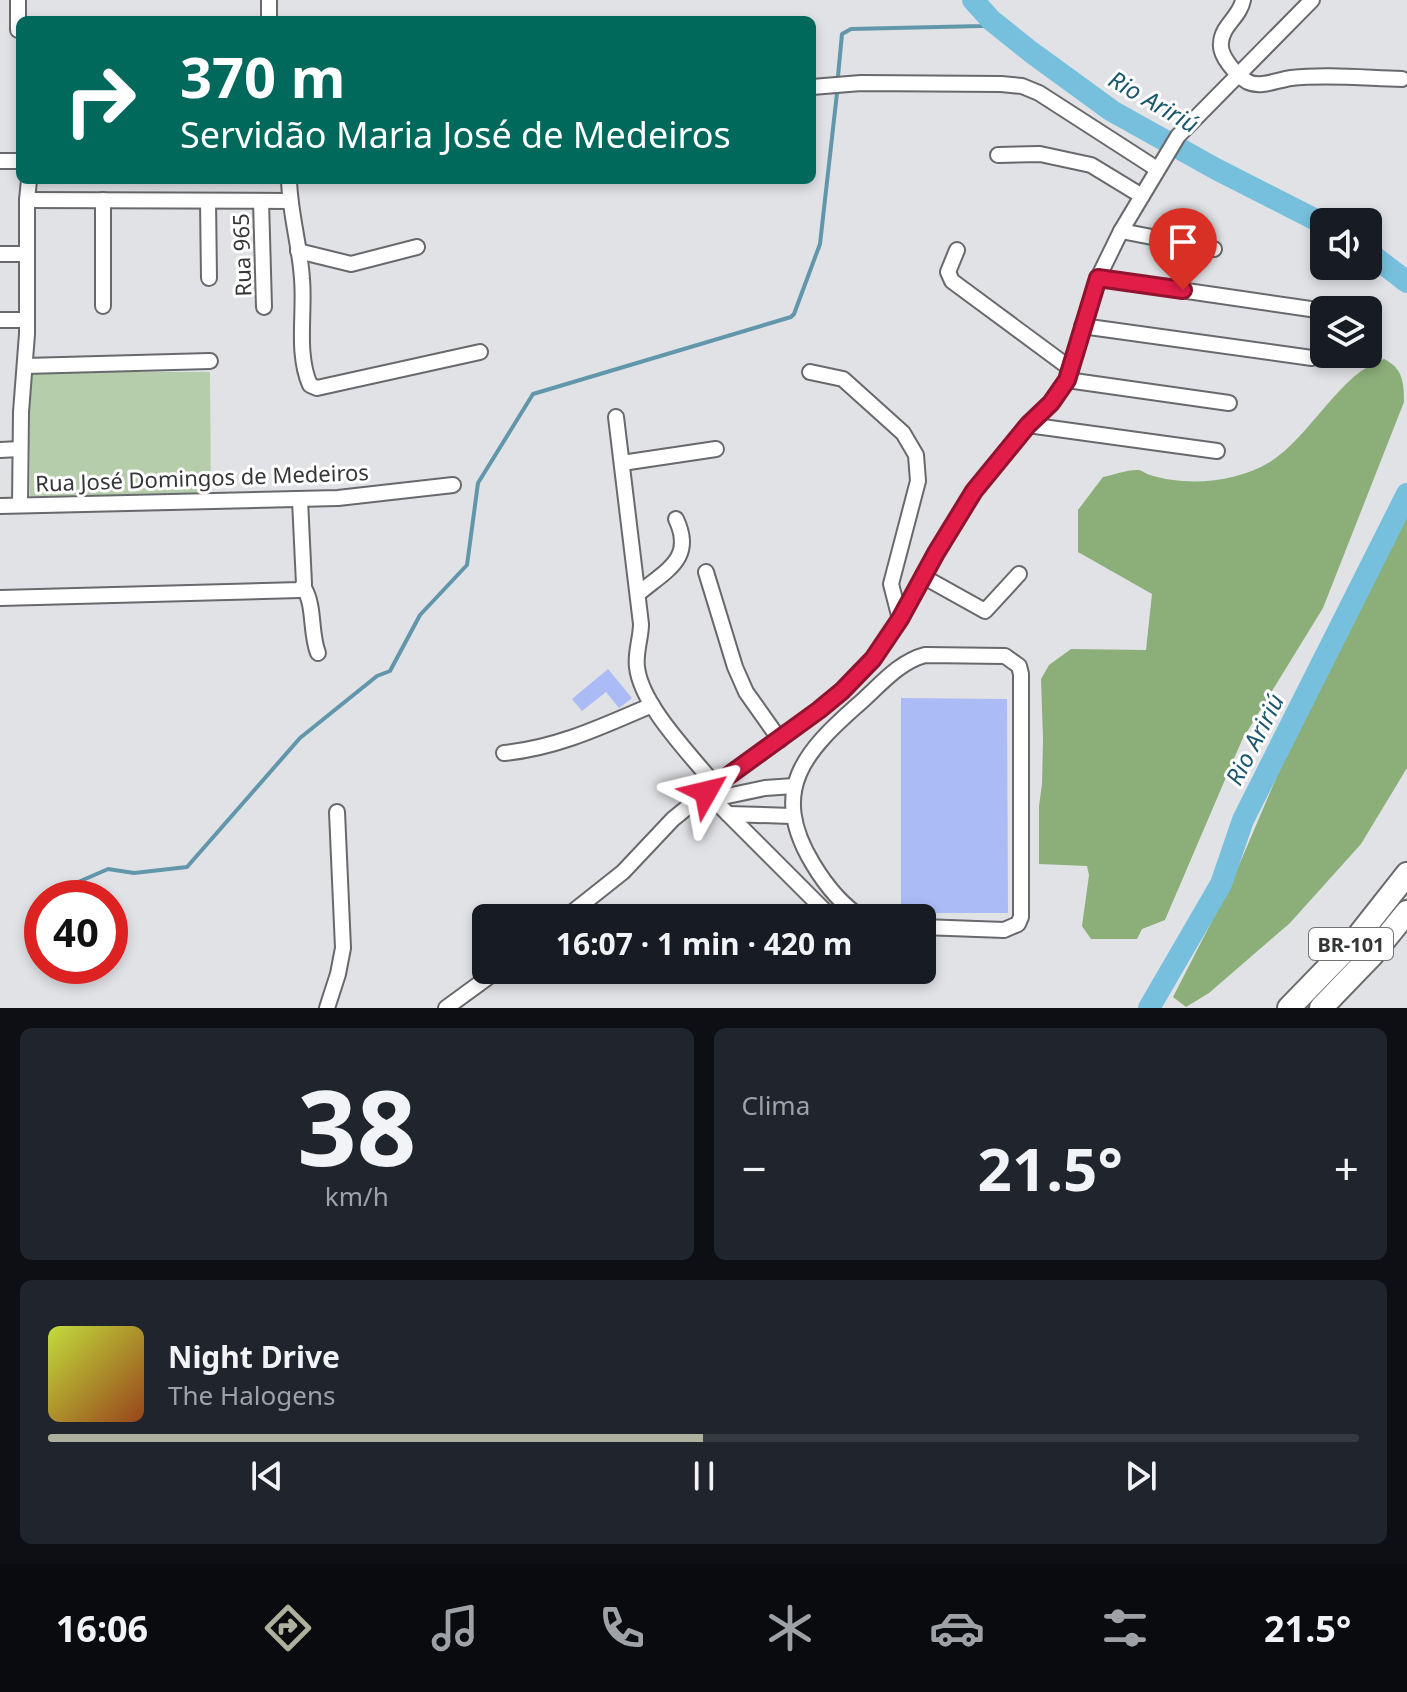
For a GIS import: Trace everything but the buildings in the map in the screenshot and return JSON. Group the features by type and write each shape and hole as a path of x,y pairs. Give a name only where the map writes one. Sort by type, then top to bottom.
{"highway":[{"name":"BR-101","path":"1289,1008 1355,940 1407,874"},
{"name":"BR-101","path":"1321,1008 1372,955 1407,912"}],"street":[{"path":"1243,0 1241,9 1225,27 1220,43 1225,58 1249,83 1264,84 1290,78 1402,79"},
{"path":"583,904 623,872 673,819 780,740 861,673 900,619 974,491 1028,425 1051,403 1069,374 1098,278 1121,231 1178,136 1312,0"},
{"path":"816,87 861,83 1022,86 1160,163"},
{"path":"998,155 1040,154 1091,165 1142,196"},
{"path":"20,505 29,184"},
{"path":"289,184 302,280 304,361 310,385 317,388 480,352"},
{"path":"27,200 290,201"},
{"path":"103,200 103,306"},
{"path":"208,201 209,278"},
{"name":"Rua 965","path":"261,201 264,307"},
{"path":"1121,231 1214,249"},
{"path":"298,251 351,264 417,247"},
{"path":"957,250 948,272 952,281 1069,374 1229,403"},
{"path":"0,254 27,254"},
{"path":"1098,278 1310,309"},
{"path":"0,320 27,320"},
{"path":"1082,326 1310,358"},
{"path":"25,366 210,361"},
{"path":"810,372 843,379 903,433 916,455 918,481 891,584 900,619"},
{"path":"616,417 638,594 641,634 636,665 641,685 728,814 818,904"},
{"path":"1028,425 1217,451"},
{"path":"0,450 20,449"},
{"path":"622,463 716,449"},
{"name":"Rua José Domingos de Medeiros","path":"0,506 300,500 453,485"},
{"path":"300,500 304,588 318,653"},
{"path":"638,594 681,554 683,538 676,519"},
{"path":"706,572 735,667 746,692 780,740"},
{"path":"924,577 985,611 1019,574"},
{"path":"0,598 304,588"},
{"path":"847,904 825,883 802,845 792,816 794,786 808,755 850,711 913,658 925,655 1005,656 1013,660 1021,674 1021,917 1018,924 1004,930 936,928"},
{"path":"504,753 565,742 652,705"},
{"path":"711,792 794,786"},
{"path":"327,1008 343,948 337,812"},
{"path":"728,814 792,816"},
{"path":"446,1008 479,984"}],"green space":[{"path":"1382,360 1395,367 1401,377 1404,402 1323,608 1242,740 1165,920 1142,929 1137,939 1091,939 1082,926 1089,875 1087,866 1039,864 1043,739 1041,679 1049,665 1071,649 1146,650 1152,594 1078,552 1078,510 1103,477 1126,471 1139,470 1165,479 1196,481 1228,478 1257,469 1285,451 1354,377 1365,368 1382,368"},
{"path":"29,372 210,372 211,495 30,496"},
{"path":"1407,501 1407,768 1361,844 1290,923 1209,993 1186,1007 1173,997 1231,884 1280,769"}],"waterway":[{"name":"Rio Aririú","path":"973,0 991,20 1031,52 1112,111 1310,217"},
{"path":"838,76 842,34 851,29 982,26 991,20"},
{"path":"83,880 108,869 134,873 187,867 300,738 377,676 390,671 420,615 467,565 478,483 533,394 794,314 820,244 837,93"},
{"name":"Rio Aririú","path":"1382,263 1407,282"},
{"name":"Rio Aririú","path":"1149,1008 1221,884 1243,820 1407,494"}],"route":[{"path":"706,792 819,710 873,659 890,636 974,491 997,460 1051,403 1067,380 1098,278 1183,290"}]}
